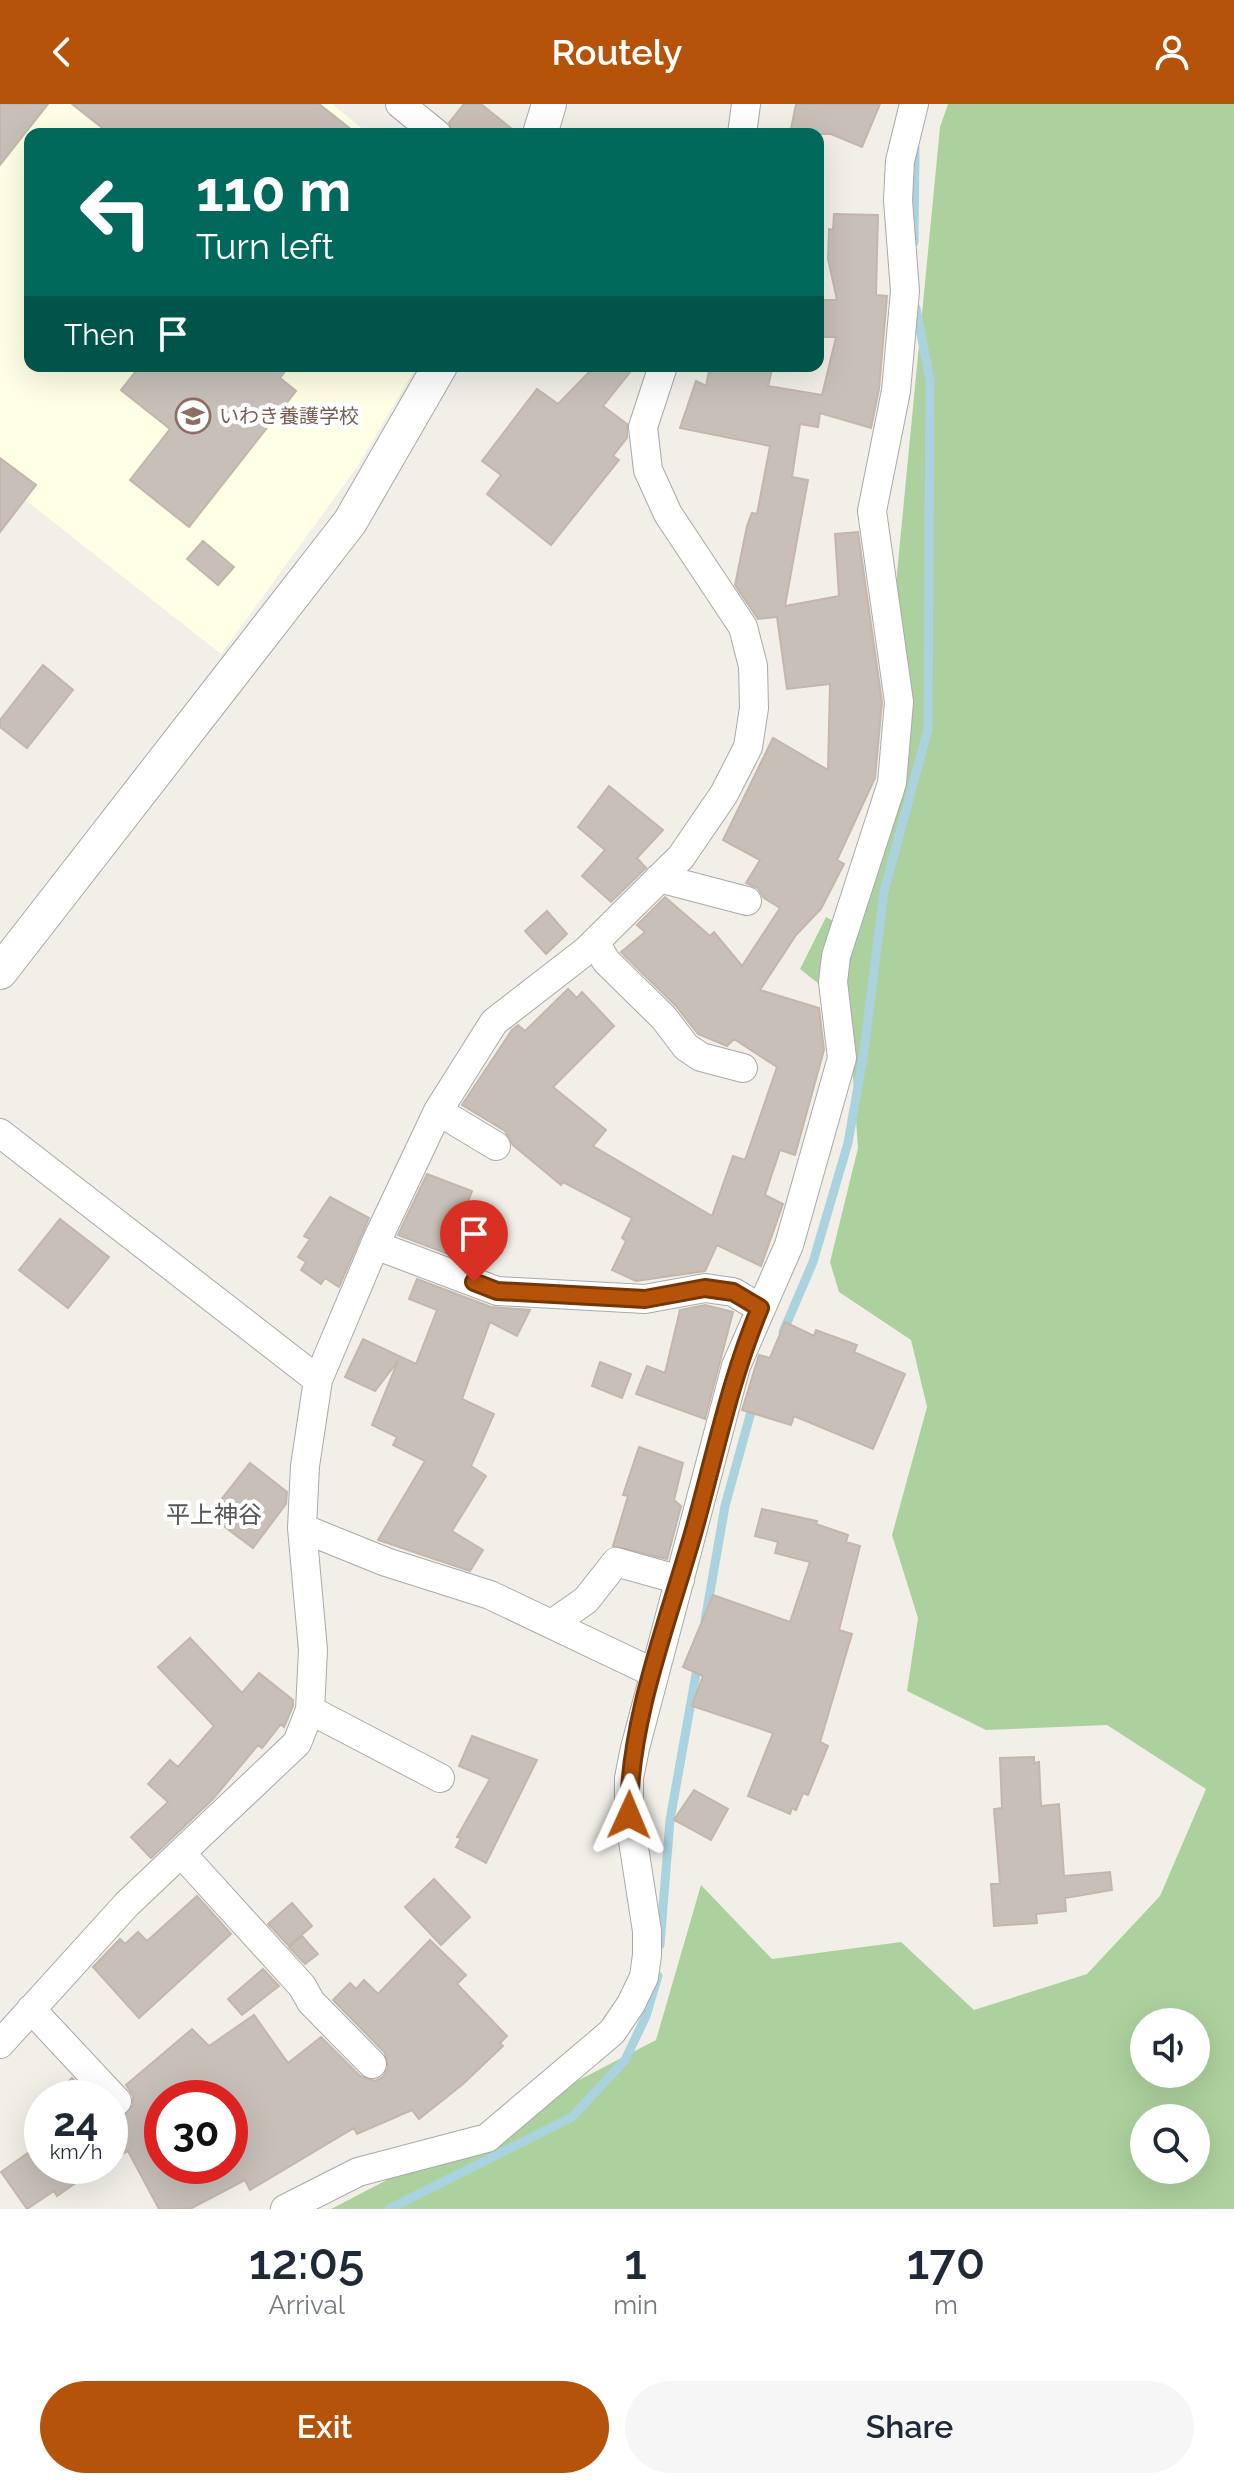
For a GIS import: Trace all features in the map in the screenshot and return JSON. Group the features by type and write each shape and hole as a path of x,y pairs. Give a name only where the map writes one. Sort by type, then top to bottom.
{"street":[{"path":"400,104 430,128"},
{"path":"542,128 549,104"},
{"path":"743,128 746,104"},
{"path":"285,2209 358,2172 487,2138 612,2032 644,1977 647,1931 632,1852 629,1778 736,1366 789,1245 842,1058 833,982 836,956 879,829 896,755 899,702 872,511 896,391 905,291 898,200 900,161 914,104"},
{"path":"0,972 350,522 437,372"},
{"path":"0,2044 118,1913 297,1743 310,1710 313,1650 302,1528 305,1466 318,1380 375,1245 438,1111 494,1022 595,942 681,857 724,794 748,747 754,708 753,666 743,627 668,514 648,470 643,427 661,372"},
{"path":"659,878 747,901"},
{"path":"595,942 606,961 664,1018 686,1047 701,1057 743,1068"},
{"path":"438,1111 496,1146"},
{"path":"0,1133 318,1380"},
{"path":"375,1245 497,1291 645,1299 705,1288 733,1292 760,1308"},
{"path":"302,1528 386,1562 490,1595 654,1673"},
{"path":"552,1624 586,1600 616,1562 680,1580"},
{"path":"310,1710 440,1778"},
{"path":"181,1853 302,1986 311,2002 372,2064"},
{"path":"31,2009 97,2080"}],"shaded area":[{"name":"いわき養護学校","path":"0,104 332,104 362,128 24,128 24,372 413,372 357,467 221,654 0,480"}],"green space":[{"path":"948,104 1234,104 1234,2209 331,2209 656,2040 701,1885 772,1959 901,1942 974,2010 1087,1974 1160,1896 1206,1789 1107,1725 986,1730 907,1691 918,1618 892,1535 927,1407 911,1340 839,1292 830,1262 858,1148 848,1007 800,969 826,917 859,934 886,840 897,573 940,127"}],"building":[{"path":"0,104 48,104 29,128 24,128 24,134 0,165"},
{"path":"72,104 319,104 349,128 102,128"},
{"path":"464,104 481,104 511,128 451,128 449,123"},
{"path":"796,104 880,104 862,147 824,134 824,128 791,128"},
{"path":"834,214 878,215 876,295 887,296 879,389 871,428 820,413 818,427 800,424 792,477 808,480 785,606 839,596 835,534 858,532 882,702 875,778 837,860 844,864 821,909 796,935 760,990 819,1008 824,1050 795,1155 780,1150 765,1195 783,1204 761,1266 717,1245 705,1271 636,1281 612,1270 626,1241 622,1238 632,1218 563,1182 561,1185 513,1145 505,1131 462,1105 512,1030 518,1025 525,1031 568,989 577,998 582,992 614,1026 553,1087 606,1130 593,1146 712,1216 733,1156 745,1160 777,1067 734,1039 727,1046 698,1034 676,1006 621,952 645,932 637,925 665,897 710,936 714,932 742,966 780,908 764,898 758,888 746,883 760,860 723,840 773,738 828,770 830,684 787,689 777,617 758,619 735,585 747,526 752,513 757,514 770,446 680,428 696,381 706,386 709,372 772,372 768,386 822,395 836,337 824,337 824,300 837,300 828,259 829,229 833,230"},
{"path":"135,372 284,372 280,378 296,391 189,527 130,480 170,429 121,390"},
{"path":"589,372 630,372 603,406 627,424 627,438 613,456 619,460 551,545 487,494 501,475 482,461 537,389 558,404"},
{"path":"0,458 36,485 0,532"},
{"path":"203,541 234,567 218,585 187,559"},
{"path":"43,665 73,690 27,748 0,727 0,720"},
{"path":"609,786 663,830 637,858 646,868 611,902 582,876 605,850 578,827"},
{"path":"547,911 567,934 546,954 525,931"},
{"path":"427,1174 472,1191 448,1254 398,1235"},
{"path":"330,1197 369,1218 339,1287 325,1278 321,1284 301,1270 306,1262 298,1257 310,1239 304,1236"},
{"path":"60,1219 109,1257 68,1308 19,1270"},
{"path":"417,1279 491,1307 530,1310 517,1336 490,1322 462,1399 494,1414 471,1466 486,1476 452,1531 483,1550 470,1571 378,1540 425,1461 393,1445 397,1437 372,1425 398,1361 375,1391 345,1377 363,1339 416,1364 437,1310 409,1299"},
{"path":"705,1305 733,1312 705,1419 636,1394 647,1366 665,1373 680,1310"},
{"path":"785,1322 814,1336 816,1330 857,1345 854,1352 905,1374 873,1449 794,1416 791,1425 742,1410 759,1355 770,1358"},
{"path":"600,1362 631,1374 622,1398 592,1386"},
{"path":"639,1447 683,1463 674,1500 681,1506 667,1559 613,1546 628,1496 623,1495"},
{"path":"250,1463 287,1492 286,1504 253,1548 209,1515"},
{"path":"762,1509 817,1521 816,1524 848,1535 846,1542 860,1546 839,1630 852,1634 820,1742 828,1746 808,1795 803,1793 796,1810 792,1808 790,1814 748,1796 773,1733 692,1706 703,1676 683,1667 713,1595 790,1622 810,1562 775,1553 778,1542 755,1536"},
{"path":"190,1638 242,1693 259,1673 293,1700 293,1706 284,1727 281,1724 262,1748 258,1745 213,1799 151,1858 131,1837 168,1802 148,1784 170,1760 178,1767 214,1726 158,1667"},
{"path":"472,1736 537,1760 486,1863 456,1847 461,1838 457,1837 490,1779 459,1766"},
{"path":"1034,1757 1034,1763 1039,1762 1041,1806 1059,1804 1064,1876 1110,1872 1112,1890 1065,1898 1066,1911 1036,1914 1037,1923 994,1926 991,1884 1000,1884 994,1809 1002,1808 1000,1758"},
{"path":"694,1790 728,1809 711,1840 674,1820"},
{"path":"434,1879 470,1917 441,1945 405,1907"},
{"path":"197,1896 231,1934 139,2018 93,1967 120,1939 125,1944 138,1932 147,1941"},
{"path":"292,1903 312,1926 289,1946 268,1924"},
{"path":"302,1936 318,1954 305,1964 289,1947"},
{"path":"430,1940 466,1975 457,1984 507,2036 500,2043 503,2046 463,2084 419,2119 412,2110 357,2134 354,2128 250,2190 247,2184 248,2080 144,2080 144,2181 128,2151 128,2110 133,2105 133,2096 128,2083 192,2029 209,2046 254,2015 288,2063 321,2037 360,2076 375,2081 383,2077 388,2068 385,2053 333,2000 350,1983 356,1989 364,1980 378,1994"},
{"path":"263,1969 279,1986 242,2015 228,1999"},
{"path":"24,2156 24,2184 74,2184 57,2196 54,2191 27,2209 1,2172"},
{"path":"146,2184 237,2184 190,2209 159,2209"}],"waterway":[{"path":"914,242 915,148"},
{"path":"783,1332 813,1262 848,1143 863,1058 884,891 928,729 930,381 916,308"},
{"path":"705,1621 725,1506 754,1401"},
{"path":"660,1945 670,1820 698,1663"},
{"path":"389,2209 572,2117 625,2060 646,2016 658,1976"}],"place":[{"name":"いわき養護学校","path":"193,416"}],"district":[{"name":"平上神谷","path":"214,1515"}],"route":[{"path":"474,1282 497,1291 603,1298 645,1299 705,1288 733,1292 760,1308 736,1366 654,1673 629,1778 629,1815"}]}
